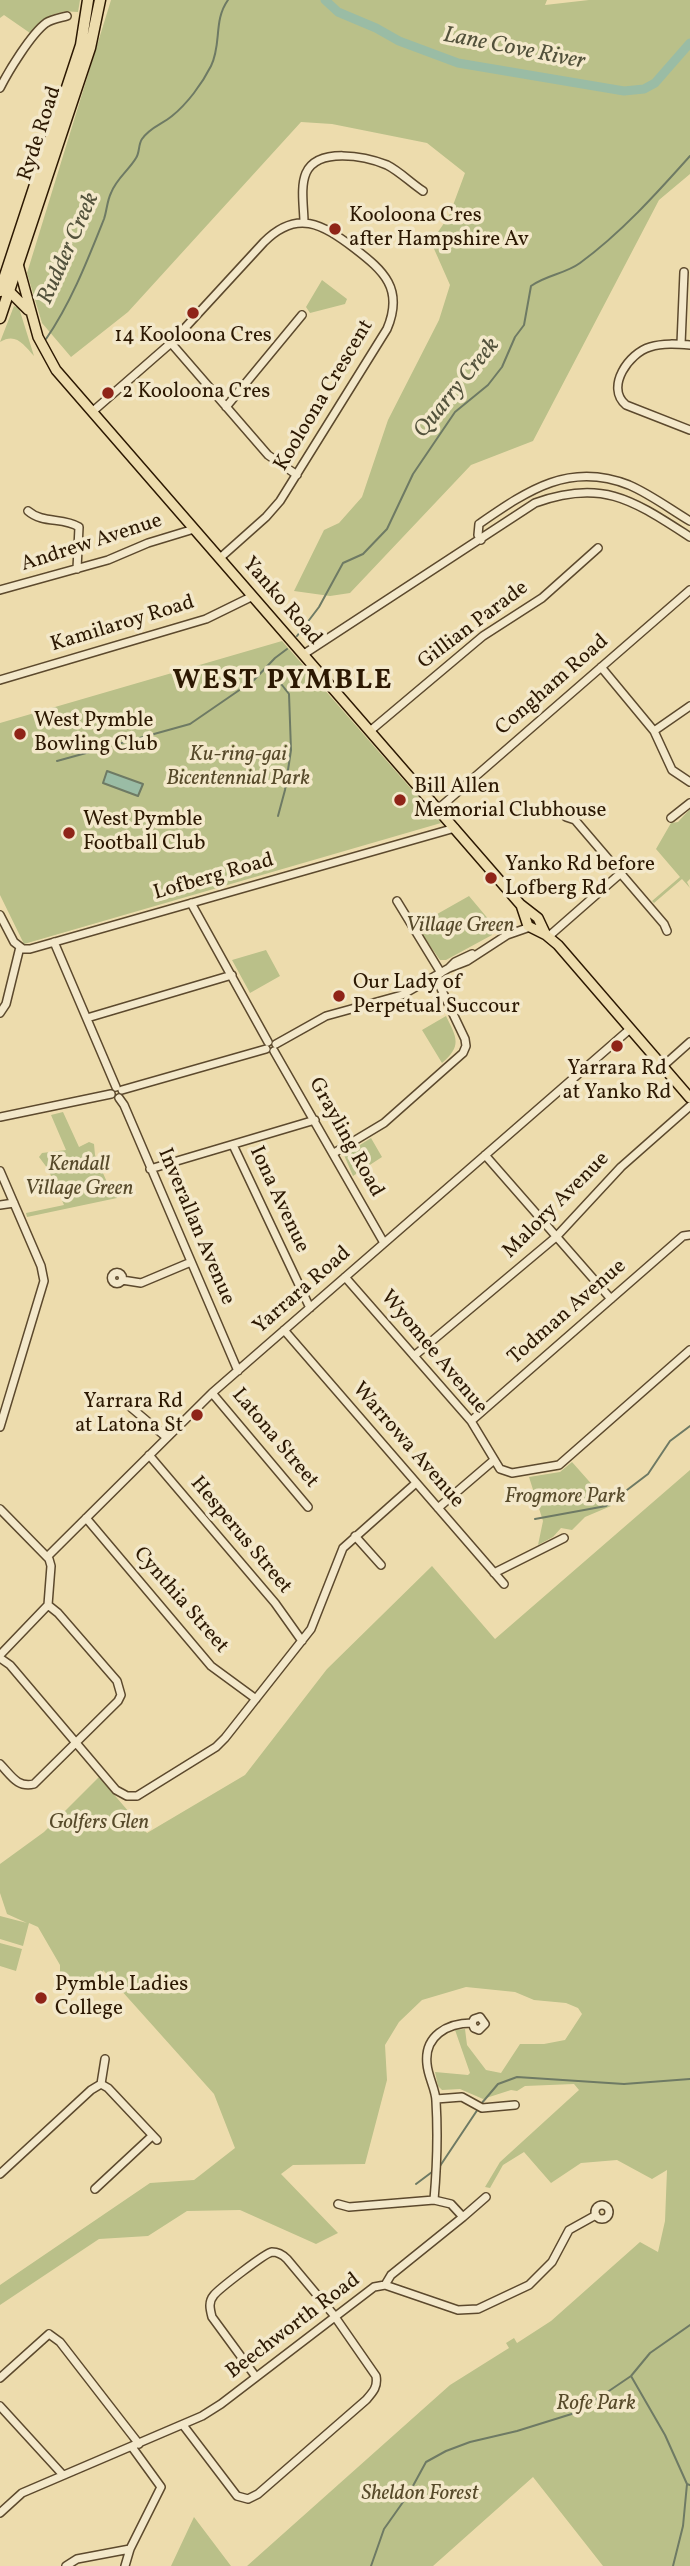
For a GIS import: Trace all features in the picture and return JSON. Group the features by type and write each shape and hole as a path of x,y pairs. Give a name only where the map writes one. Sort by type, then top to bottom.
{"highway":[{"name":"Ryde Road","path":"0,318 5,288 81,45 88,0"},
{"name":"Ryde Road","path":"5,288 18,264 90,48 100,0"}],"main road":[{"name":"Yanko Road","path":"18,264 44,352 57,370 455,828 520,904 532,922 690,1098"},
{"path":"5,288 28,301"},
{"name":"Yanko Road","path":"5,288 31,314"}],"street":[{"path":"0,88 9,71 41,28 52,20 67,16"},
{"path":"92,412 171,344 270,236 280,229 304,223 306,174 311,165 327,156 338,155 387,166 423,191"},
{"name":"Kooloona Crescent","path":"220,558 266,517 280,500 387,329 392,314 390,284 379,268 328,229 304,223"},
{"path":"681,344 684,272"},
{"path":"226,407 302,315"},
{"path":"171,344 268,455 297,475"},
{"path":"690,345 651,346 638,352 624,369 618,390 621,401 626,405 690,430"},
{"path":"481,540 478,535 479,524 528,491 568,477 606,479 631,486 690,521"},
{"path":"304,654 535,503 571,492 588,492 626,499 689,533"},
{"path":"28,511 39,519 82,524 77,569"},
{"name":"Andrew Avenue","path":"0,590 77,569 194,529"},
{"name":"Gillian Parade","path":"370,731 483,636 541,598 598,548"},
{"name":"Congham Road","path":"438,809 690,590"},
{"name":"Kamilaroy Road","path":"0,680 206,619 253,596"},
{"path":"601,667 654,731 673,770 690,782"},
{"path":"654,731 690,706"},
{"path":"671,818 690,803"},
{"path":"566,817 575,820 664,924 667,931"},
{"name":"Lofberg Road","path":"20,947 30,949 455,828"},
{"path":"547,936 621,873"},
{"path":"334,1153 384,1123 463,1053 466,1046 438,975 397,901"},
{"name":"Grayling Road","path":"191,903 384,1243"},
{"path":"0,915 14,942 20,947 6,1004 0,1013"},
{"path":"0,1117 117,1092 271,1046 326,1016 402,995 449,968 467,961 532,922"},
{"name":"Inverallan Avenue","path":"54,942 238,1371"},
{"path":"87,1018 232,975"},
{"name":"Yarrara Road","path":"47,1557 212,1393 630,1029"},
{"path":"662,1067 690,1042"},
{"name":"Malory Avenue","path":"414,1356 556,1237 621,1167 690,1106"},
{"path":"150,1169 315,1120"},
{"name":"Iona Avenue","path":"233,1145 310,1308"},
{"path":"485,1155 611,1299"},
{"path":"0,1171 41,1266 44,1281 0,1427"},
{"path":"0,1205 14,1203"},
{"name":"Todman Avenue","path":"471,1421 683,1236 690,1236"},
{"path":"122,1280 141,1283 191,1262"},
{"name":"Wyomee Avenue","path":"345,1277 471,1421 494,1460"},
{"name":"Warrowa Avenue","path":"284,1331 504,1584"},
{"path":"438,1508 494,1460 500,1469 508,1473 559,1465 690,1350"},
{"name":"Latona Street","path":"212,1393 308,1507"},
{"path":"128,1405 166,1437"},
{"name":"Hesperus Street","path":"149,1455 275,1604 302,1642"},
{"path":"0,1509 47,1557 51,1566 48,1605 0,1656 116,1790 127,1796 137,1796 216,1747 311,1629 343,1548 416,1483"},
{"name":"Cynthia Street","path":"86,1518 211,1666 256,1699"},
{"path":"355,1536 381,1565"},
{"path":"494,1573 564,1538"},
{"path":"0,1764 18,1783 26,1786 34,1784 118,1701 121,1688 117,1681 48,1605"},
{"path":"434,2200 438,2150 436,2099 427,2066 427,2053 432,2040 440,2031 449,2026 472,2023"},
{"path":"0,2174 91,2090 101,2084 105,2059"},
{"path":"94,2189 154,2138 108,2088 101,2084"},
{"path":"436,2099 462,2097 476,2106 490,2108 515,2105"},
{"path":"386,2286 391,2275 486,2197"},
{"path":"338,2204 348,2207 434,2200 451,2204 463,2217"},
{"name":"Beechworth Road","path":"0,2513 22,2493 184,2426 221,2404 374,2287 386,2286 458,2310 478,2309 529,2285 552,2262 569,2230 596,2215"},
{"path":"184,2426 237,2496 248,2499 258,2494 375,2390 376,2376 335,2317 282,2255 272,2252 214,2295 210,2306 212,2316 256,2377"},
{"path":"47,2325 49,2334 60,2342 135,2445 161,2487 130,2549 125,2566"},
{"path":"0,2378 49,2334"},
{"path":"0,2406 63,2475"},
{"path":"66,2566 77,2559 130,2549"}],"green space":[{"path":"0,0 80,0 78,12 51,15 30,33 4,15 0,18"},
{"path":"111,0 547,0 545,5 589,0 690,0 690,174 659,200 533,441 471,465 350,593 330,596 294,591 324,530 339,523 362,497 388,420 439,320 450,285 431,242 449,216 465,173 427,143 332,124 301,122 128,312 71,357 42,323 27,273"},
{"path":"322,280 347,299 345,304 310,313 306,307"},
{"path":"14,306 19,308 34,356 15,339 0,342"},
{"name":"Ku-ring-gai Bicentennial Park","path":"282,641 441,823 24,944 0,895 0,723"},
{"path":"690,809 690,879 687,882 690,888 682,879 654,903 652,901 680,877 656,849 671,823 678,822"},
{"name":"Village Green","path":"469,896 495,927 492,935 446,960 440,960 416,926"},
{"path":"266,950 280,976 250,993 232,960"},
{"path":"446,1016 456,1041 453,1052 442,1063 422,1030"},
{"name":"Kendall Village Green","path":"63,1112 79,1147 89,1142 94,1144 95,1155 110,1189 114,1189 117,1198 27,1217 26,1213 64,1205 48,1169 39,1157 42,1153 66,1150 51,1115"},
{"path":"371,1138 382,1157 353,1176 344,1155"},
{"name":"Frogmore Park","path":"572,1462 611,1506 585,1517 572,1530 561,1528 553,1537 538,1545 543,1521 529,1477 560,1472"},
{"path":"690,1470 690,2566 603,2566 533,2477 433,2566 247,2566 450,2385 509,2348 506,2343 514,2338 517,2343 551,2321 640,2242 658,2252 665,2221 667,2170 652,2179 617,2160 581,2163 551,2183 524,2152 503,2165 490,2188 485,2187 500,2162 579,2090 574,2084 525,2086 517,2091 511,2090 483,2099 460,2089 442,2090 438,2086 435,2072 470,2073 455,2030 465,2029 467,2045 486,2070 501,2073 520,2044 544,2044 565,2040 582,2014 578,2008 566,2003 534,2000 515,1992 466,1987 422,2000 399,2022 385,2045 387,2080 365,2164 293,2165 281,2174 338,2233 316,2244 240,2210 187,2211 148,2236 99,2239 0,2305 0,2285 150,2183 194,2180 235,2148 214,2094 103,1970 104,1976 83,1992 60,1982 60,1965 38,1927 29,1923 23,1946 0,1939 0,1916 27,1923 7,1914 0,1893 0,1864 44,1832 99,1777 147,1833 245,1775 327,1669 432,1566 495,1639"},
{"path":"0,1943 22,1949 16,1971 0,1966"},
{"path":"194,2517 231,2566 171,2566"}],"shaded area":[{"path":"107,771 143,784 138,796 103,783"}],"waterway":[{"name":"Rudder Creek","path":"46,339 78,280 104,219 113,188 136,158 142,139 183,106 207,73 214,58 223,8 228,0"},
{"name":"Lane Cove River","path":"325,0 338,12 399,41 458,63 624,91 644,89 655,83 690,43"},
{"name":"Quarry Creek","path":"297,636 319,607 343,563 363,554 387,529 413,474 455,412 488,385 502,367 515,337 524,325 531,286 574,267 610,239 690,156"},
{"name":"Quarry Creek","path":"118,744 190,724 254,680 287,649"},
{"path":"267,666 289,694 291,750 278,816"},
{"name":"Quarry Creek","path":"57,761 108,747"},
{"path":"535,1519 606,1506 648,1474 670,1441 690,1426"},
{"path":"481,2104 498,2084 517,2077 624,2084 690,2079"},
{"path":"440,2166 478,2109"},
{"path":"416,2184 432,2172"},
{"path":"371,2566 384,2529 408,2495 426,2462 470,2442 578,2412 631,2376 650,2353 690,2325"},
{"path":"631,2376 665,2435 687,2484 690,2485"},
{"path":"673,2566 683,2526 687,2484"}],"place":[{"name":"Kooloona Cres after Hampshire Av","path":"335,229"},
{"name":"14 Kooloona Cres","path":"193,313"},
{"name":"2 Kooloona Cres","path":"108,393"},
{"name":"West Pymble Bowling Club","path":"20,734"},
{"name":"Bill Allen Memorial Clubhouse","path":"400,800"},
{"name":"West Pymble Football Club","path":"69,833"},
{"name":"Yanko Rd before Lofberg Rd","path":"491,878"},
{"name":"Our Lady of Perpetual Succour","path":"339,996"},
{"name":"Yarrara Rd at Yanko Rd","path":"617,1046"},
{"name":"Yarrara Rd at Latona St","path":"197,1415"},
{"name":"Pymble Ladies College","path":"41,1998"}],"district":[{"name":"WEST PYMBLE","path":"283,683"}],"park label":[{"name":"Golfers Glen","path":"99,1824"},
{"name":"Rofe Park","path":"596,2405"},
{"name":"Sheldon Forest","path":"420,2495"}]}
